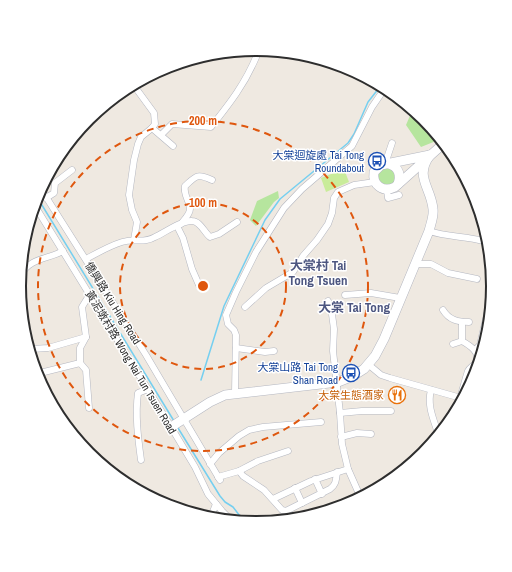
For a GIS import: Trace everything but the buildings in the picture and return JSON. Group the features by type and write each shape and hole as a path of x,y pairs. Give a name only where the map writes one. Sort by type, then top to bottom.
{"street":[{"path":"161,135 172,124 211,127 232,101 248,75 257,56"},
{"path":"134,240 137,222 128,195 134,160 141,137 155,124 154,113 137,90"},
{"path":"235,393 236,335 234,330 228,324 226,315 236,292 256,252 284,208 302,189 352,146 372,107 381,93"},
{"path":"152,128 173,146"},
{"path":"387,164 392,143"},
{"path":"400,183 439,147"},
{"path":"426,190 416,180 408,179 391,189 387,190 379,187 375,182 372,169 381,165 430,155"},
{"path":"171,427 217,398 235,393 336,382 353,376 369,365 379,348 429,231 433,208 432,201 426,190 423,170 424,163 430,155"},
{"path":"387,164 397,168 399,171 400,183"},
{"path":"46,198 54,193 55,183 72,170"},
{"path":"179,225 189,212 190,208 184,194 185,186 196,176 202,176 212,180"},
{"path":"245,307 266,288 293,272 303,256 328,224 332,213 334,198 338,192 354,185 375,182"},
{"path":"387,190 388,198 399,195"},
{"name":"僑興路 Kiu Hing Road","path":"46,198 146,356 219,479 239,471"},
{"name":"黃泥墩村路 Wong Nai Tun Tsuen Road","path":"38,211 171,427 195,467 208,494 225,514"},
{"path":"86,259 108,247 123,242 134,240 146,242 191,220 197,222 210,237 219,234 237,222"},
{"path":"179,225 192,269 199,285"},
{"path":"429,231 441,235 482,240"},
{"path":"26,268 30,264 63,251"},
{"path":"415,264 431,264 448,273 477,279"},
{"path":"345,295 371,293 400,298"},
{"path":"89,408 86,370 80,363 80,348 86,336 82,307 90,294"},
{"path":"328,301 334,328 333,352 343,452 348,469 358,492"},
{"path":"443,310 445,314 452,319 466,322 462,341"},
{"path":"35,349 48,348 86,336"},
{"path":"453,344 462,341 472,346 475,350 475,355"},
{"path":"236,348 265,352 274,351"},
{"path":"43,372 80,363"},
{"path":"369,365 381,375 457,397"},
{"path":"466,379 471,367"},
{"path":"142,460 138,438 137,401 138,393 148,389"},
{"path":"431,390 429,397 430,405 437,428"},
{"path":"340,413 391,411"},
{"path":"210,464 219,453 239,436 249,430 263,427 321,422"},
{"path":"341,437 357,433 371,434"},
{"path":"288,451 258,461 239,471 243,476 273,499 282,510 286,511 322,494 334,486 336,482 336,472"},
{"path":"273,499 315,479 348,469"},
{"path":"315,479 322,494"},
{"path":"295,488 302,503"},
{"path":"213,512 216,504"}],"green space":[{"path":"410,115 435,142 421,147 406,125"},
{"path":"387,167 395,172 395,182 390,186 379,183 378,179 378,173"},
{"path":"344,169 349,182 326,192 321,178"},
{"path":"278,191 279,198 274,202 256,226 250,220 257,201"}],"waterway":[{"path":"201,380 224,306 265,220 280,199 348,143 354,134 368,102 377,91"},
{"path":"41,204 174,421"},
{"path":"178,428 220,496 225,502 233,507 240,516"}],"place":[{"name":"大棠迴旋處 Tai Tong Roundabout","path":"377,161"},
{"name":"大棠山路 Tai Tong Shan Road","path":"351,373"},
{"name":"大棠生態酒家","path":"397,395"}],"district":[{"name":"大棠村 Tai Tong Tsuen","path":"318,272"},
{"name":"大棠 Tai Tong","path":"354,307"}]}
